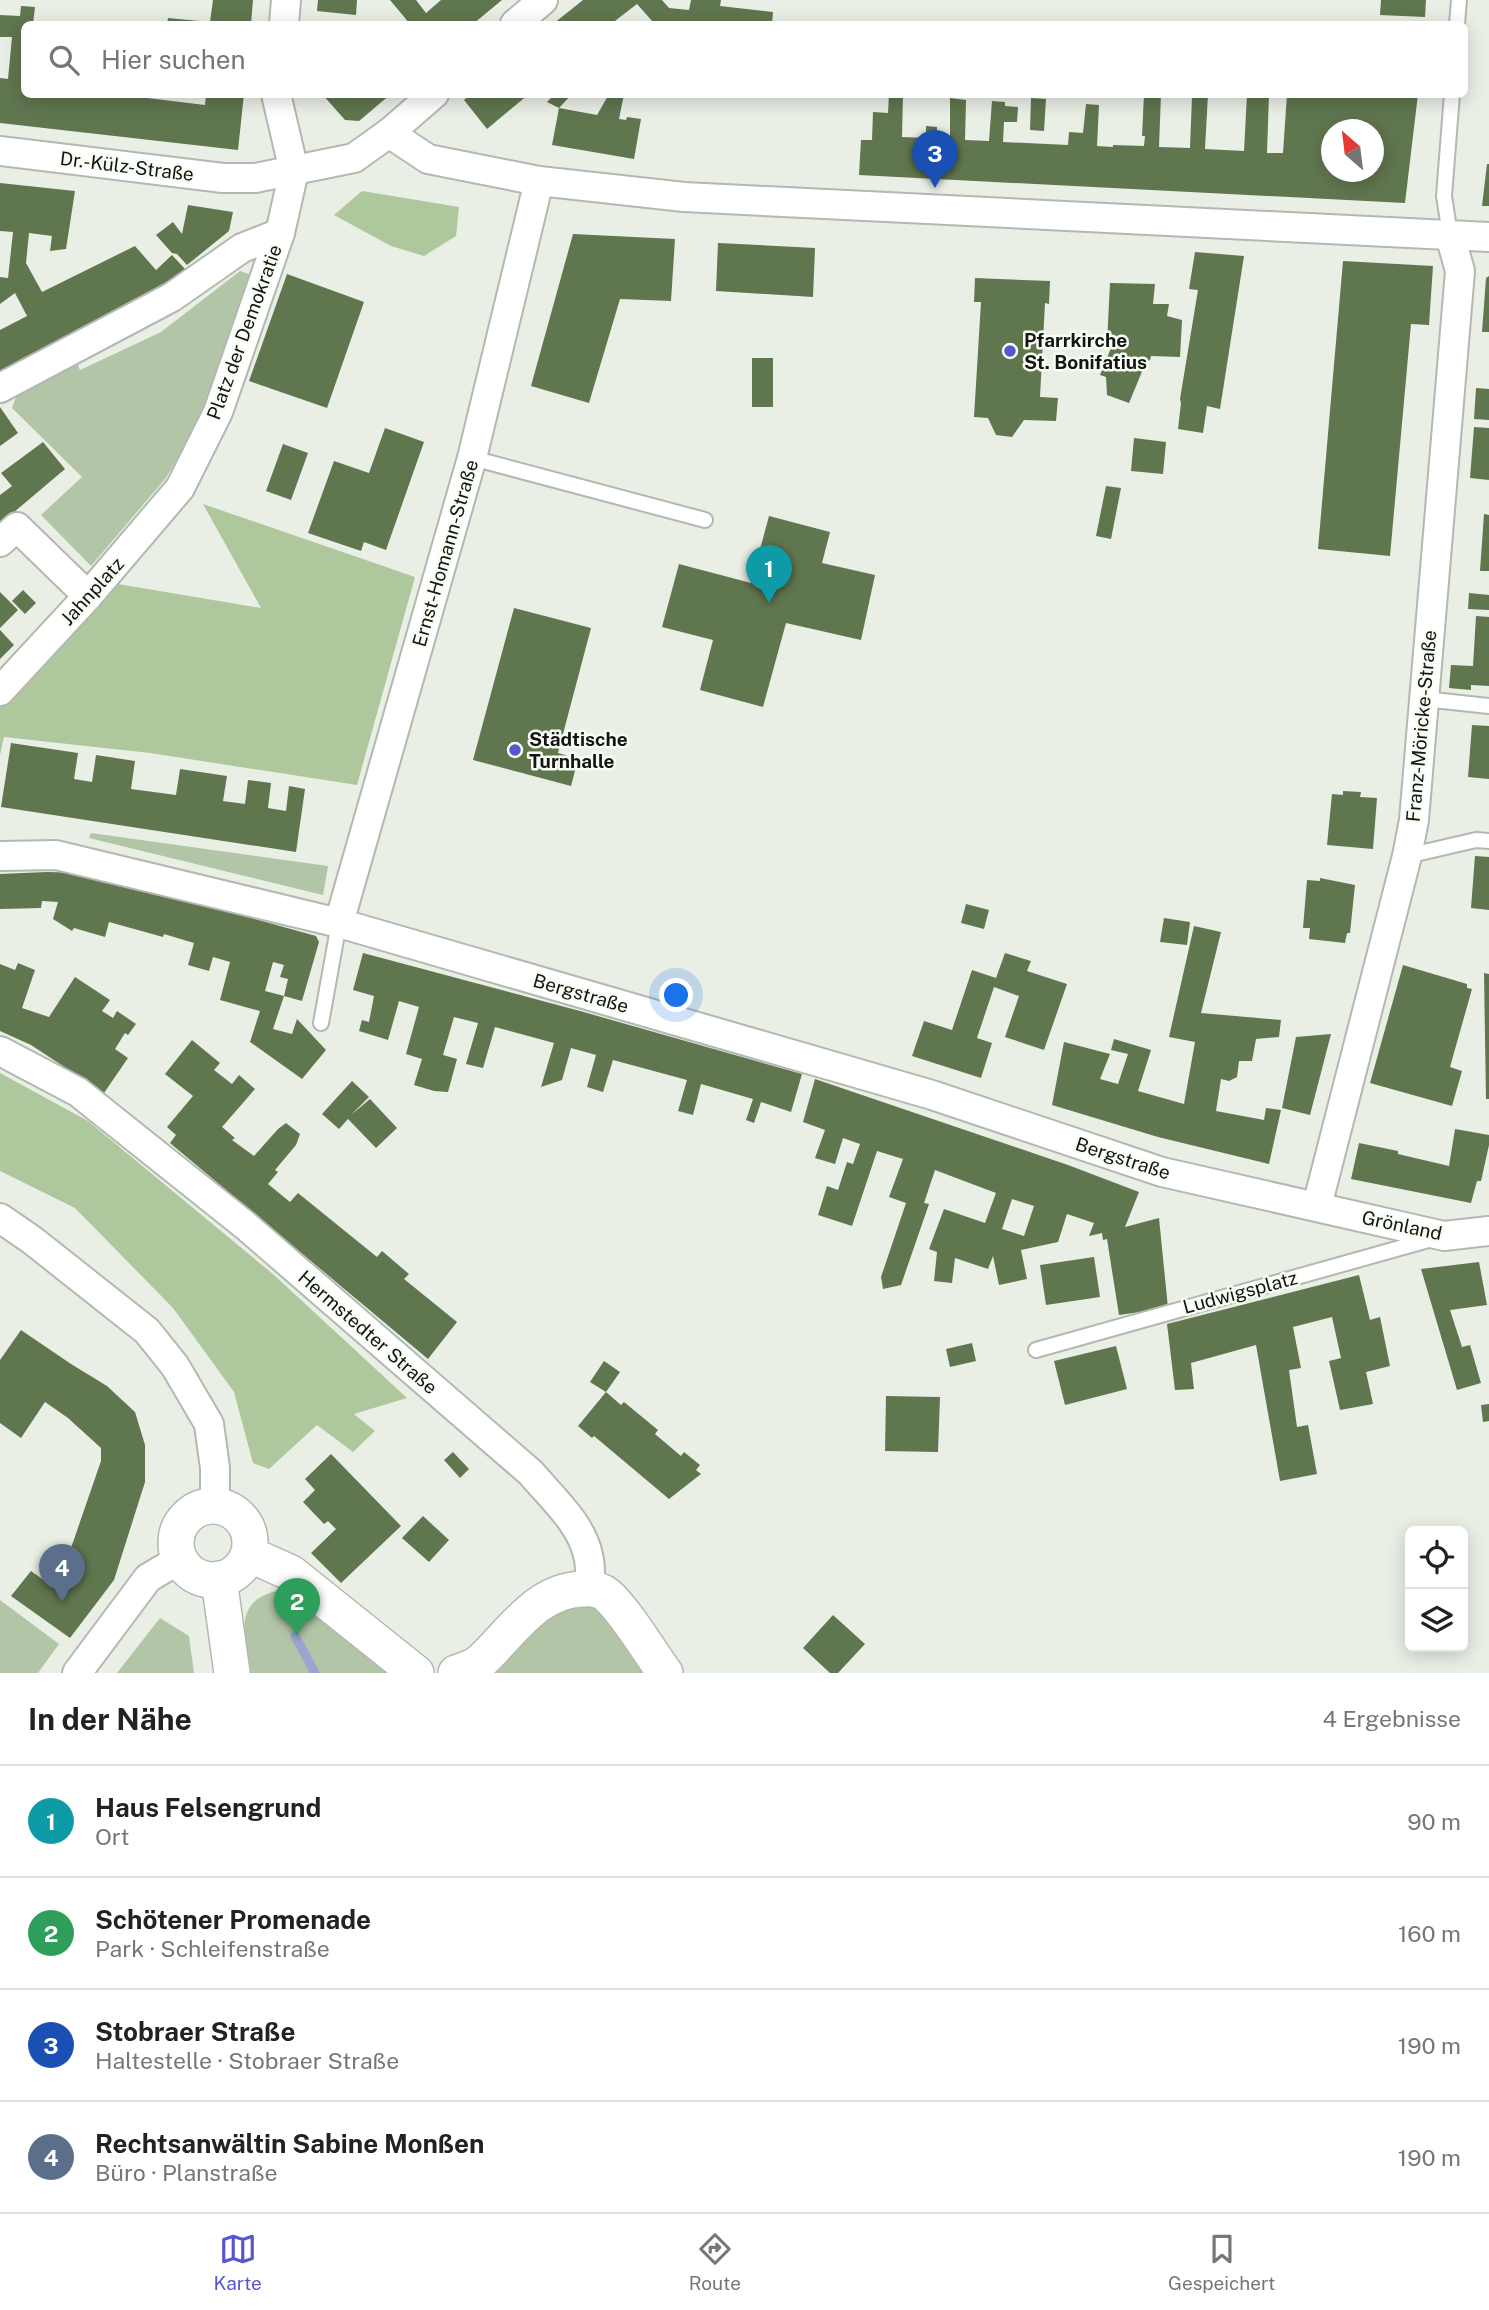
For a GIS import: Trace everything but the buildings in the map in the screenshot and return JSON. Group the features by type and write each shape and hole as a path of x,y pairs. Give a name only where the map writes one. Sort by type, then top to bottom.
{"street":[{"path":"284,21 286,0"},
{"path":"518,21 543,0"},
{"path":"277,98 293,171 354,158 390,133 429,98"},
{"path":"390,133 428,159 540,181 684,197 1489,237"},
{"name":"Dr.-Külz-Straße","path":"0,151 223,177 255,178 293,171"},
{"name":"Platz der Demokratie","path":"180,488 218,412 280,233 293,171"},
{"name":"Ernst-Homann-Straße","path":"339,923 472,458 540,181"},
{"path":"0,388 172,298 242,248 280,233"},
{"name":"Franz-Möricke-Straße","path":"1317,1206 1414,820 1460,271 1450,235"},
{"name":"Jahnplatz","path":"0,691 88,596 180,488"},
{"path":"0,542 17,527 88,596"},
{"name":"Bergstraße","path":"0,856 56,855 339,923 932,1095 1162,1172 1317,1206"},
{"name":"Hermstedter Straße","path":"0,1051 78,1092 246,1226 531,1473 569,1517 582,1538 589,1555 590,1588"},
{"name":"Grönland","path":"1317,1206 1444,1236 1489,1231"},
{"path":"0,1218 32,1240 146,1331 175,1366 209,1424 215,1468 215,1506"},
{"path":"215,1506 232,1511 244,1522 250,1538 248,1557 242,1567 232,1575 211,1580 197,1576 184,1566 180,1559 176,1543 181,1525 194,1511 215,1506"},
{"path":"248,1557 291,1573 415,1673"},
{"path":"78,1673 148,1578 180,1559"},
{"path":"219,1579 232,1673"},
{"path":"456,1673 477,1664 531,1609 550,1595 567,1589 590,1588 606,1594 617,1605 665,1673"}],"lane":[{"path":"1457,21 1459,0"},
{"path":"1450,235 1444,196 1452,98"},
{"path":"472,458 705,520"},
{"path":"1424,699 1489,706"},
{"path":"1407,856 1476,840 1489,841"},
{"path":"321,1023 339,923"},
{"name":"Ludwigsplatz","path":"1036,1350 1444,1236"}],"green space":[{"path":"362,191 459,207 456,236 424,256 391,246 334,215"},
{"path":"240,271 252,275 199,424 165,479 91,566 41,515 82,477 12,408 17,394 76,360 80,370 161,332"},
{"path":"203,504 415,577 357,785 150,753 4,737 0,755 0,705 118,584 261,608"},
{"path":"91,833 328,866 323,895 89,838"},
{"path":"0,1073 88,1121 274,1275 407,1398 354,1414 375,1431 353,1452 317,1425 269,1469 253,1463 234,1392 173,1308 75,1208 0,1171"},
{"path":"289,1589 396,1673 250,1673 244,1630 250,1607 258,1599 271,1593"},
{"path":"0,1600 59,1644 38,1673 0,1673"},
{"path":"583,1601 606,1614 650,1673 491,1673 530,1619"},
{"path":"160,1618 189,1636 194,1673 117,1673"}],"waterway":[{"path":"295,1636 315,1673"}],"place":[{"name":"Stobraer Straße","path":"935,188"},
{"name":"Pfarrkirche St. Bonifatius","path":"1010,351"},
{"name":"Haus Felsengrund","path":"769,603"},
{"name":"Städtische Turnhalle","path":"515,750"},
{"name":"Rechtsanwältin Sabine Monßen","path":"62,1602"},
{"name":"Schötener Promenade","path":"297,1636"}]}
